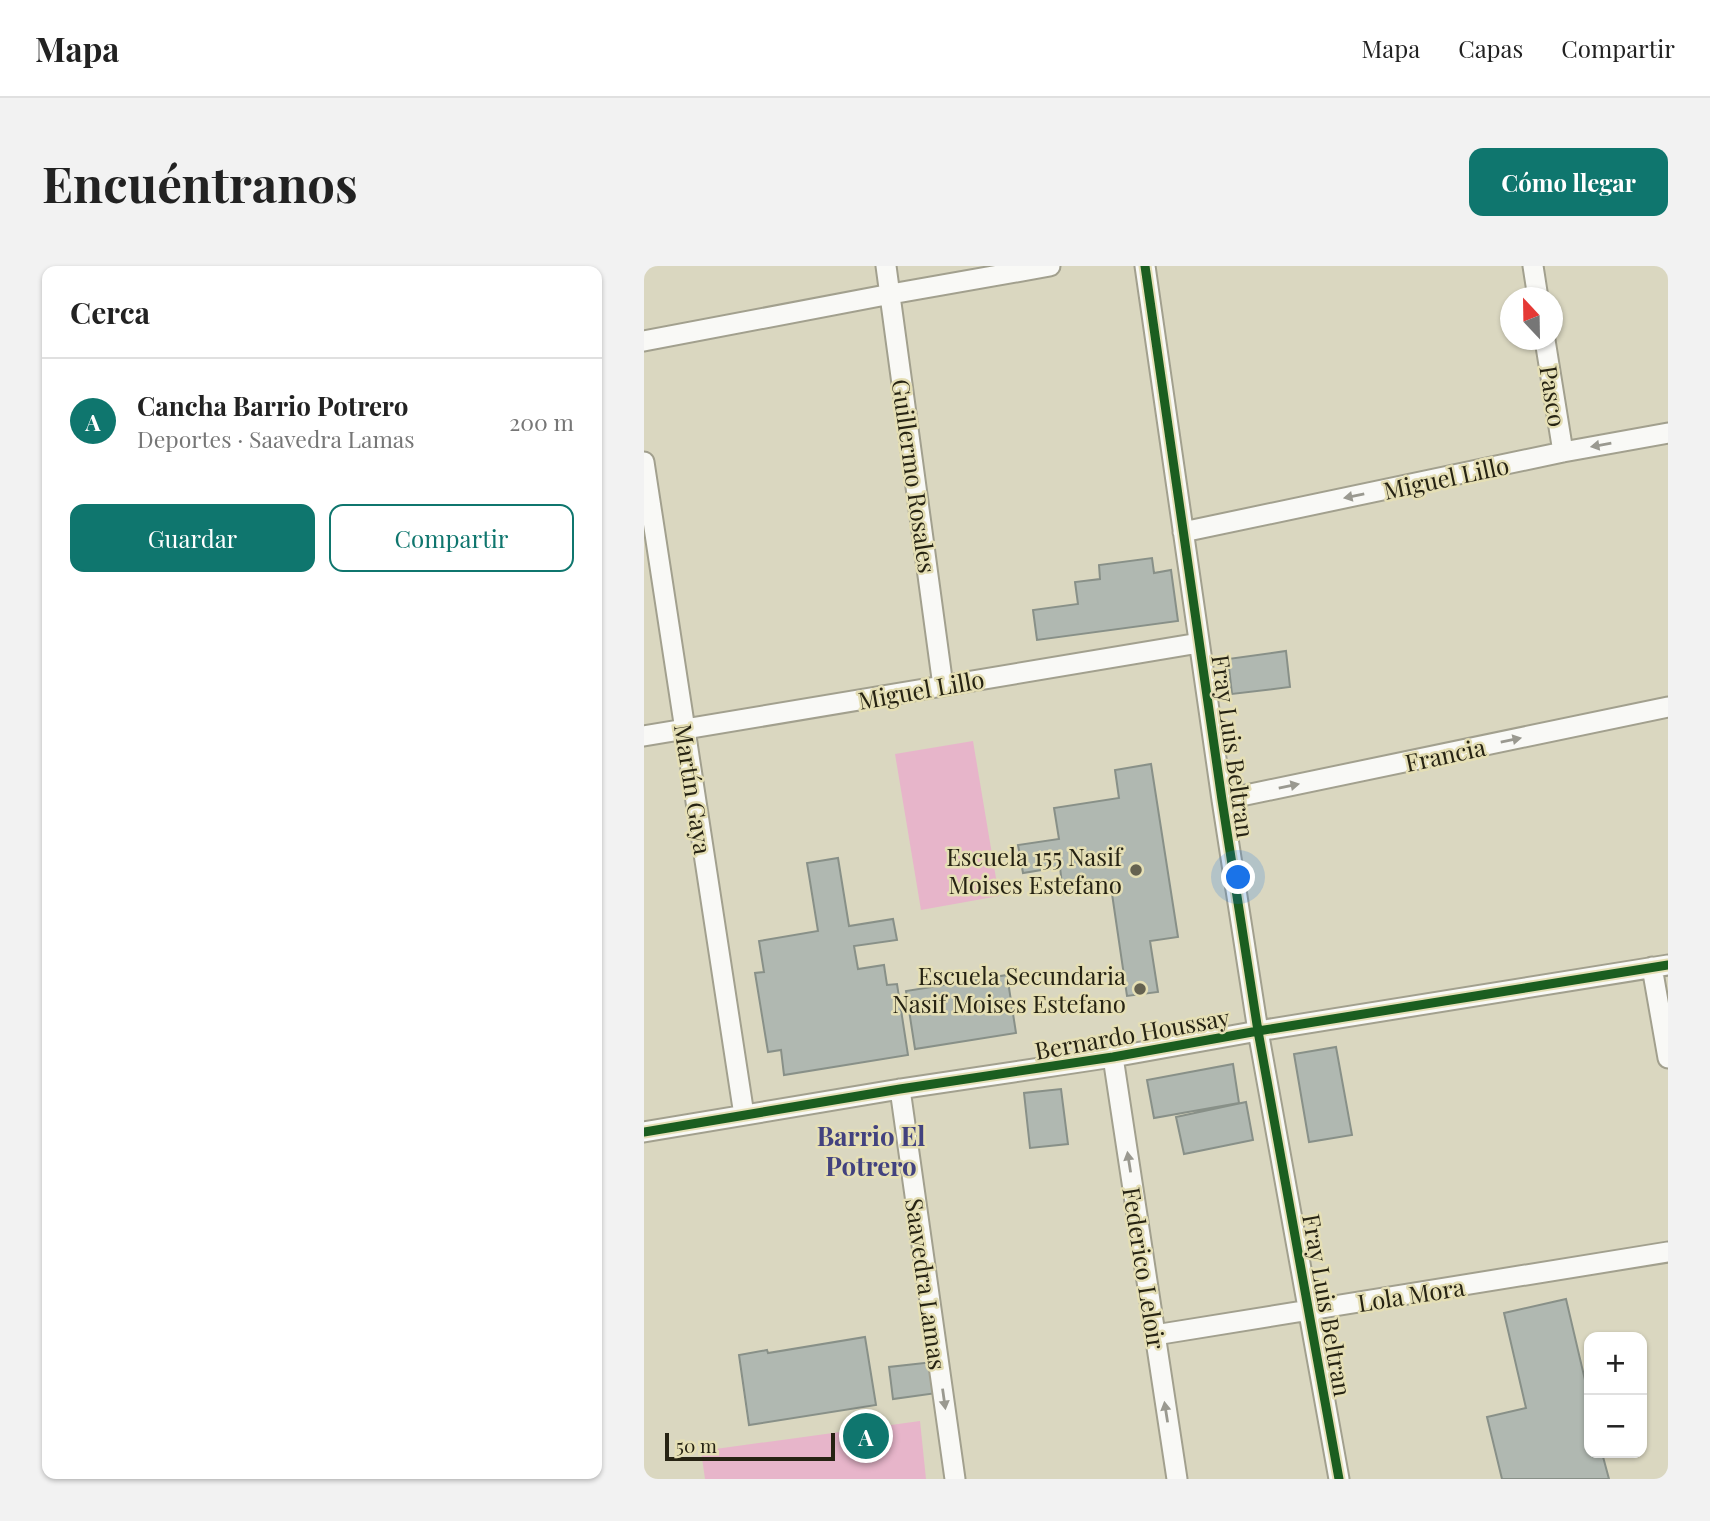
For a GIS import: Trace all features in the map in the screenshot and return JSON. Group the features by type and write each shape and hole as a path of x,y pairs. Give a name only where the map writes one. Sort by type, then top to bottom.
{"street":[{"name":"Guillermo Rosales","path":"886,266 943,686"},
{"path":"644,341 1050,266"},
{"name":"Fray Luis Beltran","path":"1145,266 1258,1031 1339,1479"},
{"path":"1533,266 1536,287"},
{"name":"Pasco","path":"1547,350 1563,452"},
{"name":"Miguel Lillo","path":"1183,531 1563,452 1668,433"},
{"name":"Martín Gaya","path":"644,462 744,1115"},
{"name":"Miguel Lillo","path":"644,736 1199,643"},
{"name":"Francia","path":"1222,800 1668,707"},
{"path":"1660,966 1668,1058"},
{"name":"Bernardo Houssay","path":"644,1132 1660,966"},
{"name":"Federico Leloir","path":"1113,1057 1177,1479"},
{"name":"Saavedra Lamas","path":"900,1089 955,1479"},
{"name":"Lola Mora","path":"1155,1335 1668,1252"}],"shaded area":[{"path":"973,741 999,896 921,910 895,754"},
{"path":"920,1421 926,1479 705,1479 701,1451"}],"building":[{"path":"1152,558 1154,573 1171,570 1178,621 1037,640 1033,610 1078,604 1075,582 1100,579 1099,565"},
{"path":"1286,651 1290,687 1232,694 1228,659"},
{"path":"1151,764 1178,937 1150,941 1158,992 1127,996 1111,887 1063,894 1060,867 1023,873 1018,845 1059,839 1054,808 1119,798 1115,770"},
{"path":"838,858 849,926 893,919 897,940 854,946 858,969 884,965 887,985 897,984 908,1055 784,1075 781,1050 768,1052 755,973 764,972 759,941 818,931 807,863"},
{"path":"1007,975 1016,1033 915,1049 906,991"},
{"path":"1336,1047 1352,1135 1309,1142 1294,1054"},
{"path":"1233,1064 1239,1103 1154,1118 1147,1080"},
{"path":"1061,1089 1068,1144 1030,1148 1024,1093"},
{"path":"1246,1102 1253,1140 1184,1154 1176,1117"},
{"path":"1566,1299 1584,1376 1584,1458 1603,1458 1609,1479 1502,1479 1487,1417 1526,1408 1504,1313"},
{"path":"865,1337 876,1405 749,1425 739,1355 767,1350 768,1353"},
{"path":"933,1362 937,1393 893,1399 889,1367"}],"cycle path":[{"path":"1145,266 1258,1031 1339,1479"},
{"path":"644,1132 1668,965"}],"place":[{"name":"Escuela 155 Nasif Moises Estefano","path":"1136,870"},
{"name":"Escuela Secundaria Nasif Moises Estefano","path":"1140,989"},
{"name":"Cancha Barrio Potrero","path":"866,1436"}],"district":[{"name":"Barrio El Potrero","path":"871,1150"}]}
